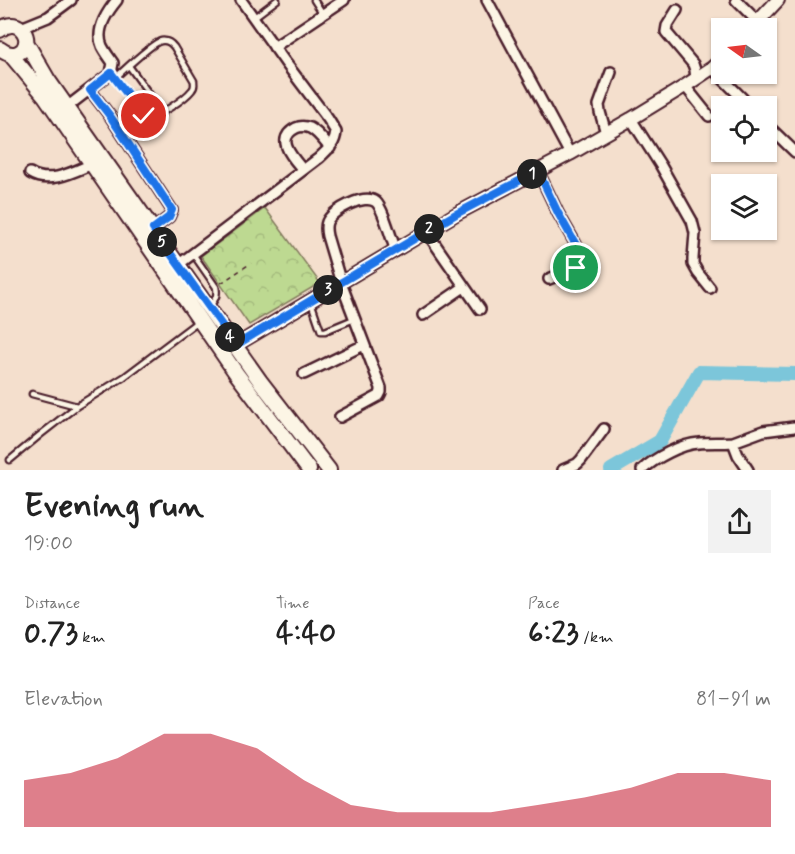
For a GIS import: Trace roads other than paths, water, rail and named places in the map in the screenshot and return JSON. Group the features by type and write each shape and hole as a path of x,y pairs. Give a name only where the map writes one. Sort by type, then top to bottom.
{"main road":[{"path":"5,52 19,53 25,46 14,30"},
{"path":"14,30 260,381 329,470"},
{"path":"5,52 45,96 236,373 309,470"}],"street":[{"path":"14,30 48,16 72,0"},
{"path":"67,107 113,75 113,63 102,47 100,30 108,12 117,0"},
{"path":"178,265 303,170 330,148 335,140 335,129 241,0"},
{"path":"274,47 344,0"},
{"path":"487,0 570,154"},
{"path":"736,0 750,18"},
{"path":"761,18 778,0"},
{"path":"677,10 666,32 693,64 696,79"},
{"path":"236,345 426,231 631,119 711,68"},
{"path":"606,133 599,105 611,72"},
{"path":"733,84 742,96"},
{"path":"685,86 708,116"},
{"path":"90,90 110,116 172,210 169,217 153,229"},
{"path":"631,119 692,221 695,233 693,264 710,288"},
{"path":"303,170 287,149 286,139 289,133 298,127 309,128 330,148"},
{"path":"777,135 795,152"},
{"path":"30,173 41,178 56,177 92,164"},
{"path":"538,171 582,259 578,267 549,279"},
{"path":"340,417 379,396 381,388 341,283 326,228 328,219 340,208 364,200 376,201 381,208 396,251"},
{"path":"426,231 480,309"},
{"path":"423,315 465,287"},
{"path":"304,374 364,345"},
{"path":"642,470 660,457 693,444 733,442 763,431 794,427"},
{"path":"563,470 580,460 604,429"},
{"path":"733,442 748,470"}],"lane":[{"path":"253,18 277,0"},
{"path":"314,0 323,14"},
{"path":"168,42 174,47 195,85 191,92 163,113 150,118 144,116 113,75 129,66 155,43 168,42"},
{"path":"129,66 163,113"},
{"path":"193,254 216,286 218,293 209,308"},
{"path":"310,301 321,331 354,319"},
{"path":"10,460 77,406 124,377 200,320"},
{"path":"32,394 77,406"}],"waterway":[{"path":"611,470 660,441 699,372 795,374"}]}
